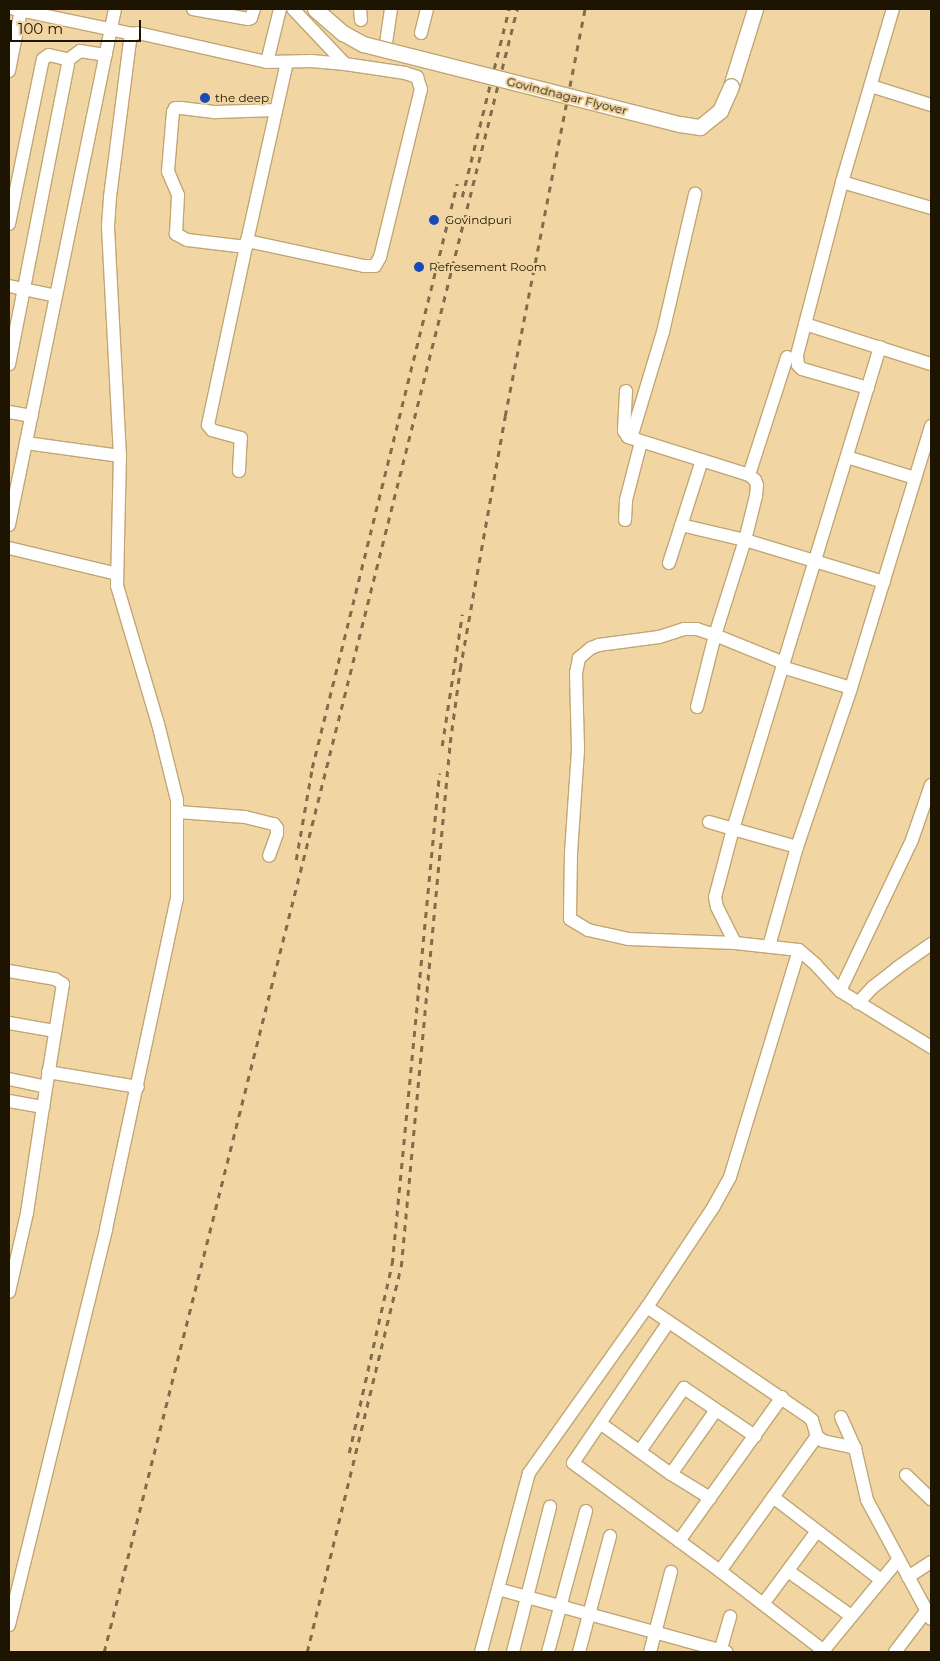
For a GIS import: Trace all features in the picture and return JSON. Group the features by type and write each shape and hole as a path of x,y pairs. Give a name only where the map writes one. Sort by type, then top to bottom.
{"main road":[{"name":"Govindnagar Flyover","path":"315,9 352,39 385,50 680,124 700,126 720,111 732,86 755,9"}],"street":[{"path":"9,526 115,9"},
{"path":"193,9 248,19 251,18 254,9"},
{"path":"267,62 280,9"},
{"path":"293,9 345,64"},
{"path":"385,50 391,9"},
{"path":"421,33 426,9"},
{"path":"868,388 808,371 798,366 797,355 842,182 893,9"},
{"path":"9,71 17,10 133,34 142,34 267,62 311,61 345,64 418,77 421,89 378,263 375,266 364,266 247,244 187,240 176,234 178,195 168,170 173,112 177,108 216,112 276,110"},
{"path":"9,1626 106,1230 177,899 178,812 155,715 118,599 120,456 108,226 123,91 133,34"},
{"path":"9,364 68,60 80,51 106,55"},
{"path":"9,224 43,59 49,54 68,60"},
{"path":"239,471 241,438 212,430 208,425 287,62"},
{"path":"871,86 931,105"},
{"path":"842,182 931,208"},
{"path":"625,520 626,500 636,440 665,326 695,194"},
{"path":"9,286 56,296"},
{"path":"805,324 931,364"},
{"path":"735,943 717,907 715,897 733,829 880,348"},
{"path":"749,475 787,357"},
{"path":"626,391 624,431 636,440 749,475 757,485 745,540 716,635 697,707"},
{"path":"9,412 32,416"},
{"path":"769,946 797,847 851,688 931,426"},
{"path":"26,443 120,456"},
{"path":"847,457 915,478"},
{"path":"669,563 702,460"},
{"path":"681,525 745,540 884,582"},
{"path":"9,548 117,574"},
{"path":"851,688 783,665 716,635 697,629 684,629 659,637 599,645 591,648 580,658 576,673 578,750 568,912 570,919 580,927 612,936 663,942 735,943 799,950 840,991 931,1047"},
{"path":"840,991 912,840 931,785"},
{"path":"178,812 245,817 274,824 278,831 268,856"},
{"path":"709,822 797,847"},
{"path":"858,1003 873,987 931,944"},
{"path":"481,1652 529,1474 646,1307 714,1206 730,1177 799,950"},
{"path":"9,971 62,982 63,988 28,1203 9,1292"},
{"path":"9,1022 55,1031"},
{"path":"48,1072 138,1087"},
{"path":"9,1079 46,1087"},
{"path":"9,1101 43,1107"},
{"path":"646,1307 782,1397 812,1420 817,1436 826,1443 855,1448"},
{"path":"668,1323 573,1463 720,1571 824,1652 880,1579 898,1560"},
{"path":"640,1451 684,1388 755,1436"},
{"path":"679,1541 782,1397"},
{"path":"672,1474 716,1410"},
{"path":"840,1417 855,1448 867,1500 929,1615 895,1652"},
{"path":"600,1423 672,1474 710,1498"},
{"path":"720,1571 817,1436"},
{"path":"906,1475 931,1500"},
{"path":"773,1497 880,1579"},
{"path":"513,1652 550,1507"},
{"path":"548,1652 586,1511"},
{"path":"763,1604 817,1531"},
{"path":"579,1652 610,1536"},
{"path":"908,1577 931,1562"},
{"path":"788,1571 851,1616"},
{"path":"650,1652 671,1572"},
{"path":"498,1588 655,1632 684,1646 722,1652 730,1616"}],"railway":[{"path":"462,197 509,9"},
{"path":"104,1652 517,9"},
{"path":"307,1652 401,1267 450,743 460,669 505,416 585,9"},
{"path":"296,860 312,768 457,184"},
{"path":"442,746 462,615"},
{"path":"349,1453 392,1264 439,773"}],"place":[{"name":"the deep","path":"205,98"},
{"name":"Govindpuri","path":"434,220"},
{"name":"Refresement Room","path":"419,267"}]}
